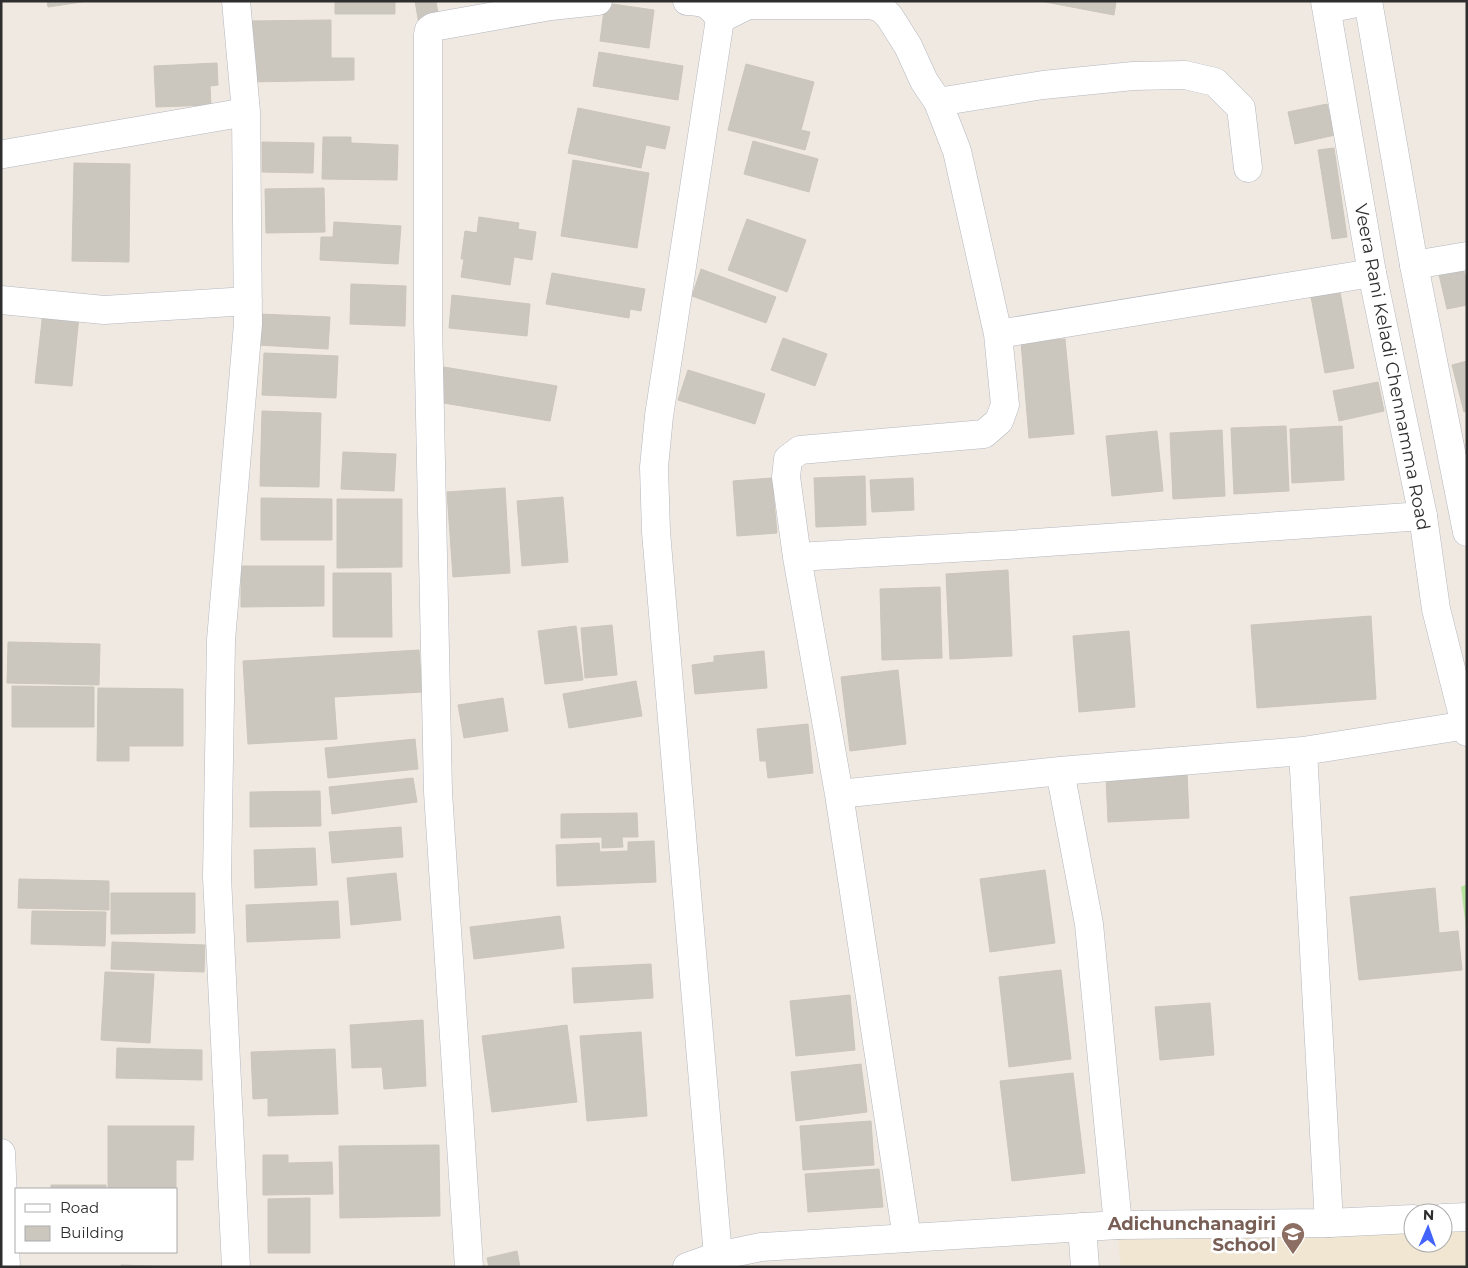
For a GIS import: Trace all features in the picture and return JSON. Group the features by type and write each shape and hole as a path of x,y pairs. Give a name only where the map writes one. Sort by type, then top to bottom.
{"street":[{"path":"236,1 246,112 248,324 221,640 217,877 236,1267"},
{"path":"469,1267 438,792 428,330 428,35 429,30 433,27 550,6 598,1"},
{"path":"1326,5 1367,1 1414,266 1466,519"},
{"path":"718,1256 656,532 654,467 703,6 870,5 881,8 889,16 908,46 924,81 938,102 958,151 998,334 1005,405 999,421 984,434 800,450 788,459 786,477 797,557 839,794 907,1238"},
{"name":"Veera Rani Keladi Chennamma Road","path":"1326,5 1372,272 1423,516 1436,609 1466,727"},
{"path":"938,102 1079,81 1133,76 1185,75 1215,82 1242,108 1248,168"},
{"path":"4,154 246,112"},
{"path":"1414,266 1467,256"},
{"path":"998,334 1372,272"},
{"path":"1,300 104,310 248,301"},
{"path":"797,557 1006,545 1423,516"},
{"path":"839,794 1060,771 1303,750 1466,727"},
{"path":"1303,750 1330,1223"},
{"path":"1060,771 1089,924 1118,1224"},
{"path":"1,1153 6,1267"},
{"path":"1453,1218 1467,1217"},
{"path":"687,1267 718,1256 761,1247 1118,1224 1330,1223 1403,1219"},
{"path":"1082,1227 1085,1267"}],"shaded area":[{"name":"Adichunchanagiri School","path":"1453,1230 1467,1230 1467,1267 1121,1267 1118,1236 1403,1231 1403,1253 1453,1253"}],"green space":[{"path":"1467,884 1467,936 1461,887"}],"building":[{"path":"47,1 88,1 48,7"},
{"path":"335,1 395,1 395,14 335,14"},
{"path":"415,1 436,1 439,21 419,24"},
{"path":"1040,1 1116,1 1114,15"},
{"path":"605,3 654,10 649,48 600,41"},
{"path":"331,20 331,58 354,58 354,80 249,82 248,21"},
{"path":"599,52 683,66 678,100 593,86"},
{"path":"217,63 218,85 210,86 211,105 156,107 154,66"},
{"path":"746,64 814,82 801,130 810,132 805,150 728,130"},
{"path":"1327,104 1335,135 1295,144 1288,112"},
{"path":"578,108 670,127 665,149 646,145 641,168 568,153"},
{"path":"323,137 351,137 351,143 398,145 397,180 322,179"},
{"path":"753,141 818,159 809,192 744,174"},
{"path":"262,142 314,143 313,173 262,172"},
{"path":"1334,148 1347,237 1332,239 1318,150"},
{"path":"573,160 649,173 637,248 561,236"},
{"path":"74,163 130,164 129,262 72,261"},
{"path":"324,188 325,232 266,233 265,189"},
{"path":"479,217 519,223 518,229 536,232 532,260 514,257 510,285 461,277 464,259 461,259 465,231 477,233"},
{"path":"747,219 806,240 787,292 728,270"},
{"path":"334,222 401,226 398,264 320,260 321,237 333,237"},
{"path":"1462,264 1467,283 1467,305 1447,309 1438,270"},
{"path":"701,269 776,297 766,323 692,296"},
{"path":"552,273 645,289 641,311 630,309 629,318 546,304"},
{"path":"351,284 406,286 405,326 350,324"},
{"path":"1340,292 1354,368 1325,373 1311,297"},
{"path":"452,295 530,304 527,336 449,328"},
{"path":"43,312 79,316 72,386 35,383"},
{"path":"259,314 330,317 328,349 258,345"},
{"path":"783,338 827,354 815,386 771,370"},
{"path":"1065,339 1074,434 1029,438 1021,342"},
{"path":"264,353 338,356 336,398 262,395"},
{"path":"1467,361 1467,411 1464,412 1452,365"},
{"path":"444,367 557,386 550,421 438,402"},
{"path":"688,370 765,394 755,424 678,400"},
{"path":"1378,382 1384,411 1339,421 1333,391"},
{"path":"262,411 321,413 319,487 260,486"},
{"path":"1286,426 1289,491 1234,494 1231,428"},
{"path":"1342,426 1344,480 1292,483 1290,429"},
{"path":"1222,430 1225,496 1173,499 1170,433"},
{"path":"1157,431 1163,491 1112,496 1106,436"},
{"path":"343,452 396,454 394,491 341,489"},
{"path":"865,476 866,525 816,527 814,478"},
{"path":"772,478 777,533 737,536 733,481"},
{"path":"913,478 914,510 872,512 870,480"},
{"path":"505,488 510,573 453,577 447,492"},
{"path":"563,497 568,562 522,566 517,501"},
{"path":"261,498 332,499 332,540 261,540"},
{"path":"337,499 402,499 402,567 337,568"},
{"path":"241,566 324,566 324,606 241,607"},
{"path":"1008,570 1012,656 950,659 946,574"},
{"path":"333,573 391,573 392,637 333,637"},
{"path":"940,587 942,658 882,660 880,589"},
{"path":"1371,616 1376,699 1257,708 1251,625"},
{"path":"612,625 617,675 585,678 581,628"},
{"path":"576,626 583,680 545,684 538,631"},
{"path":"1129,631 1135,707 1079,712 1073,636"},
{"path":"8,642 100,644 99,685 7,683"},
{"path":"419,650 422,692 334,697 337,739 248,744 243,661"},
{"path":"764,651 767,688 695,694 692,665 714,662 714,656"},
{"path":"898,670 906,744 850,751 841,677"},
{"path":"636,681 642,716 569,728 563,694"},
{"path":"12,686 94,687 94,727 12,727"},
{"path":"98,688 183,689 183,746 129,746 129,761 97,761"},
{"path":"503,698 508,731 464,738 458,705"},
{"path":"808,724 813,773 768,778 766,761 760,761 757,729"},
{"path":"415,739 418,769 328,778 325,748"},
{"path":"1187,773 1189,818 1108,822 1106,776"},
{"path":"413,778 417,802 332,814 329,787"},
{"path":"320,791 321,826 250,827 250,792"},
{"path":"637,813 638,837 622,837 623,847 602,848 602,837 561,838 561,814"},
{"path":"401,827 403,857 332,863 329,832"},
{"path":"654,841 656,882 557,886 556,845 599,843 600,852 628,851 628,842"},
{"path":"315,848 317,885 255,888 254,850"},
{"path":"1045,870 1055,943 990,952 980,879"},
{"path":"396,873 401,920 351,925 347,878"},
{"path":"19,879 109,881 109,910 18,908"},
{"path":"1435,888 1439,933 1458,931 1462,970 1359,980 1350,897"},
{"path":"111,893 195,893 195,933 111,934"},
{"path":"338,901 340,938 247,942 246,905"},
{"path":"32,911 106,912 105,946 31,944"},
{"path":"560,916 564,948 474,959 470,927"},
{"path":"112,942 205,945 204,972 111,969"},
{"path":"651,964 653,998 574,1003 572,968"},
{"path":"1061,970 1071,1059 1009,1067 999,977"},
{"path":"105,972 154,974 150,1043 101,1040"},
{"path":"850,995 855,1050 796,1056 790,1001"},
{"path":"1210,1003 1214,1055 1160,1060 1155,1007"},
{"path":"423,1020 426,1086 384,1089 382,1067 352,1068 350,1025"},
{"path":"567,1025 577,1102 492,1112 482,1036"},
{"path":"641,1032 647,1116 587,1121 580,1036"},
{"path":"117,1048 202,1050 202,1080 116,1078"},
{"path":"335,1049 338,1114 268,1116 268,1098 253,1099 251,1052"},
{"path":"861,1064 867,1112 796,1121 791,1072"},
{"path":"1073,1073 1085,1173 1012,1181 1000,1081"},
{"path":"871,1121 874,1165 803,1170 800,1126"},
{"path":"108,1126 194,1126 193,1160 176,1160 176,1188 108,1188"},
{"path":"439,1145 440,1216 340,1218 339,1146"},
{"path":"263,1155 288,1155 288,1163 332,1162 333,1194 263,1195"},
{"path":"879,1169 883,1207 808,1212 805,1174"},
{"path":"51,1185 106,1185 106,1188 51,1188"},
{"path":"310,1198 310,1253 268,1253 268,1199"},
{"path":"517,1251 520,1267 489,1267 487,1258"},
{"path":"121,1265 185,1267 121,1267"}],"place":[{"name":"Adichunchanagiri School","path":"1293,1255"}]}
